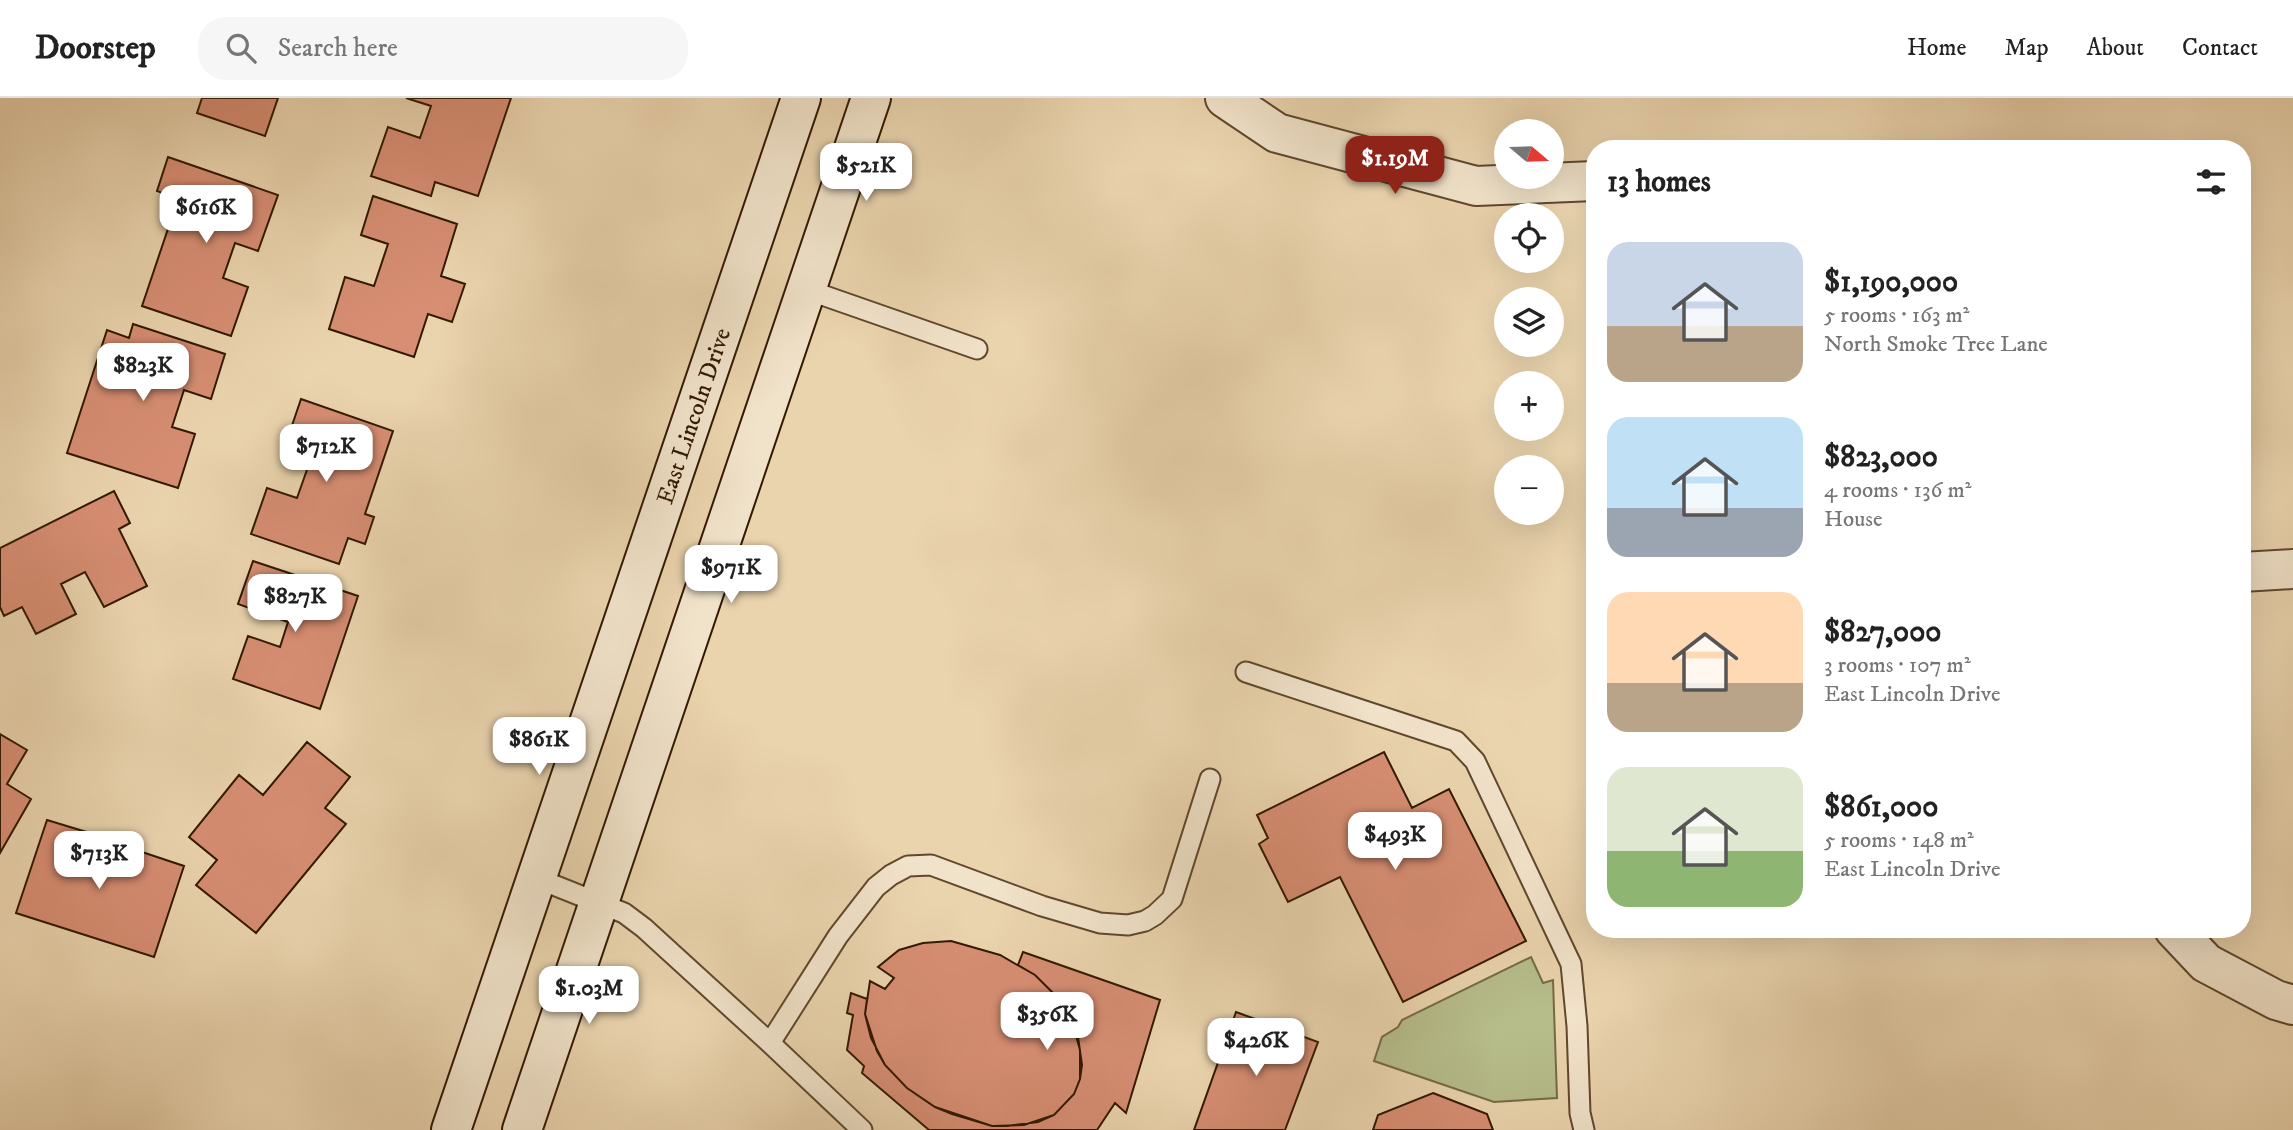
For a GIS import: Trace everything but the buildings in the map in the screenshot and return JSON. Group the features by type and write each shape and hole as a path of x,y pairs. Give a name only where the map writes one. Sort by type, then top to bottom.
{"main road":[{"name":"East Lincoln Drive","path":"452,1130 800,98"},
{"path":"522,1130 871,98"},
{"path":"1225,98 1277,134 1476,186 1586,181"},
{"path":"2251,571 2293,569"},
{"path":"2182,938 2206,963 2276,1000 2293,1005"}],"lane":[{"path":"805,289 977,349"},
{"path":"1246,672 1456,741 1475,761 1572,964 1580,1114 1584,1130"},
{"path":"771,1043 838,936 876,887 908,866 931,865 1042,906 1100,923 1128,925 1155,915 1172,899 1210,779"},
{"path":"536,878 624,913 644,928 862,1130"}],"green space":[{"path":"1531,957 1543,983 1553,980 1557,1098 1494,1102 1374,1061 1382,1037 1398,1027 1402,1020"}]}
